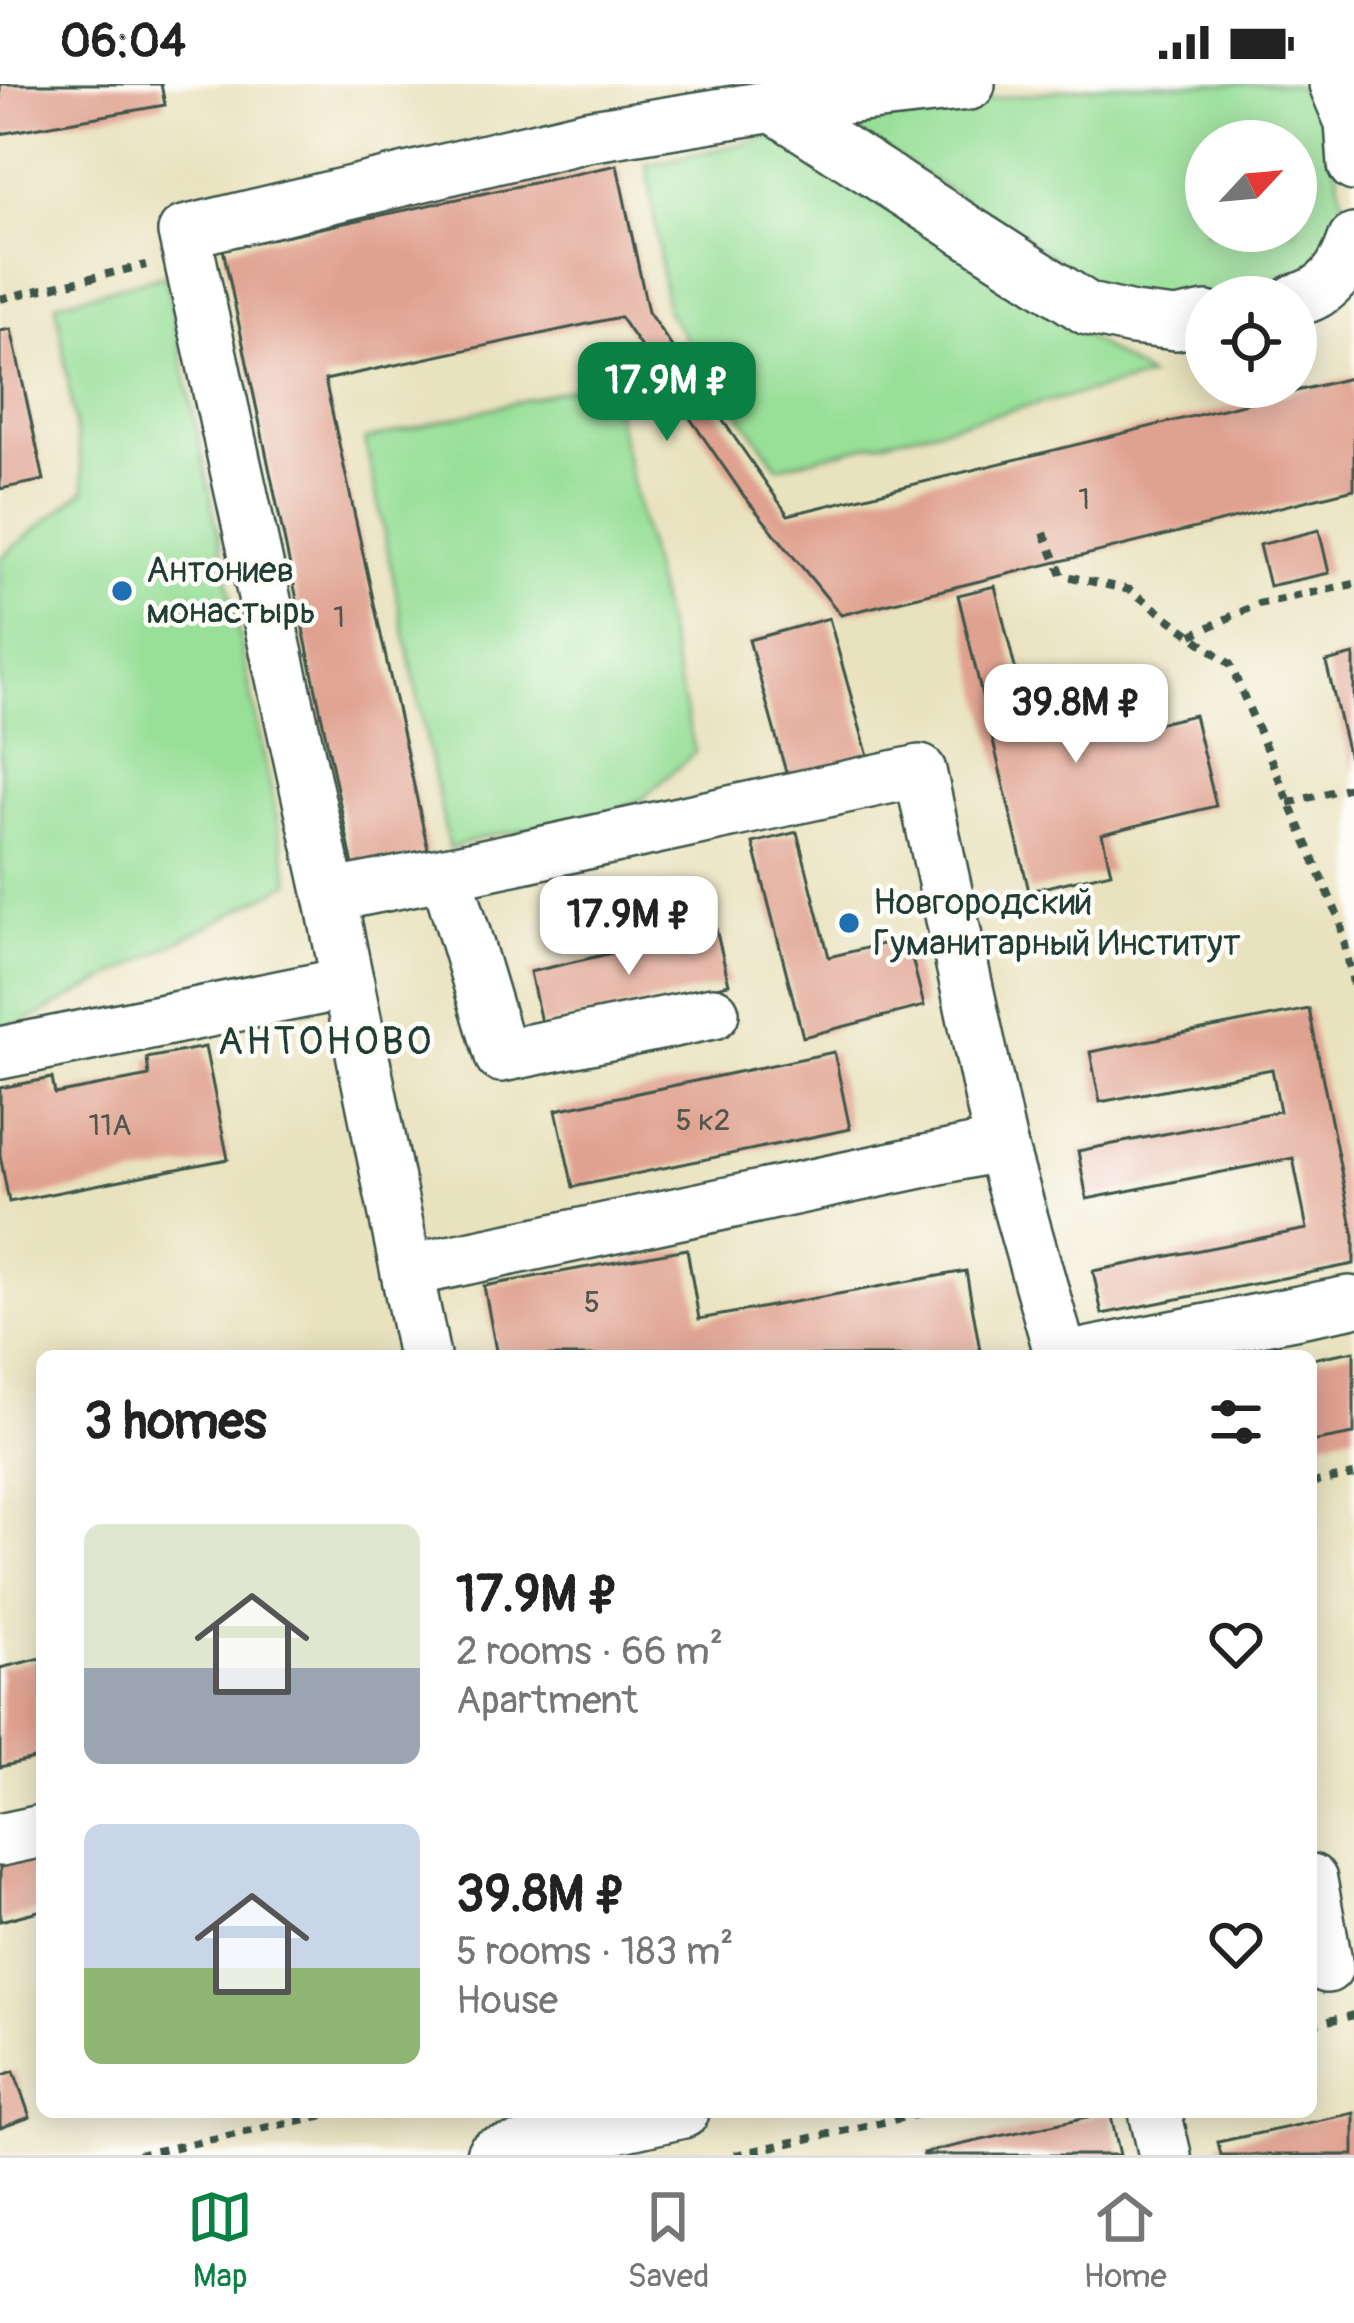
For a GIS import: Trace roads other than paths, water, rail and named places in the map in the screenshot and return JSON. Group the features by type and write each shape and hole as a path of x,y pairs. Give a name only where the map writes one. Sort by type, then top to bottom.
{"street":[{"path":"423,1350 330,896 184,232 587,136 773,106 969,84"},
{"path":"1335,84 1351,122 1354,165"},
{"path":"773,106 1088,309 1133,319 1185,322"},
{"path":"1317,293 1345,268 1354,240"},
{"path":"330,896 920,771 1001,1145 1059,1350"},
{"path":"446,873 501,1056 713,1013"},
{"path":"0,1053 348,983"},
{"path":"407,1271 1001,1145"},
{"path":"1106,1350 1349,1302"},
{"path":"0,1840 36,1832"},
{"path":"1317,1906 1331,1967"},
{"path":"492,2155 655,2118"},
{"path":"1156,2118 1165,2155"}],"place":[{"name":"Антониев монастырь","path":"122,591"},
{"name":"Новгородский Гуманитарный Институт","path":"849,923"}],"district":[{"name":"АНТОНОВО","path":"326,1041"}]}
